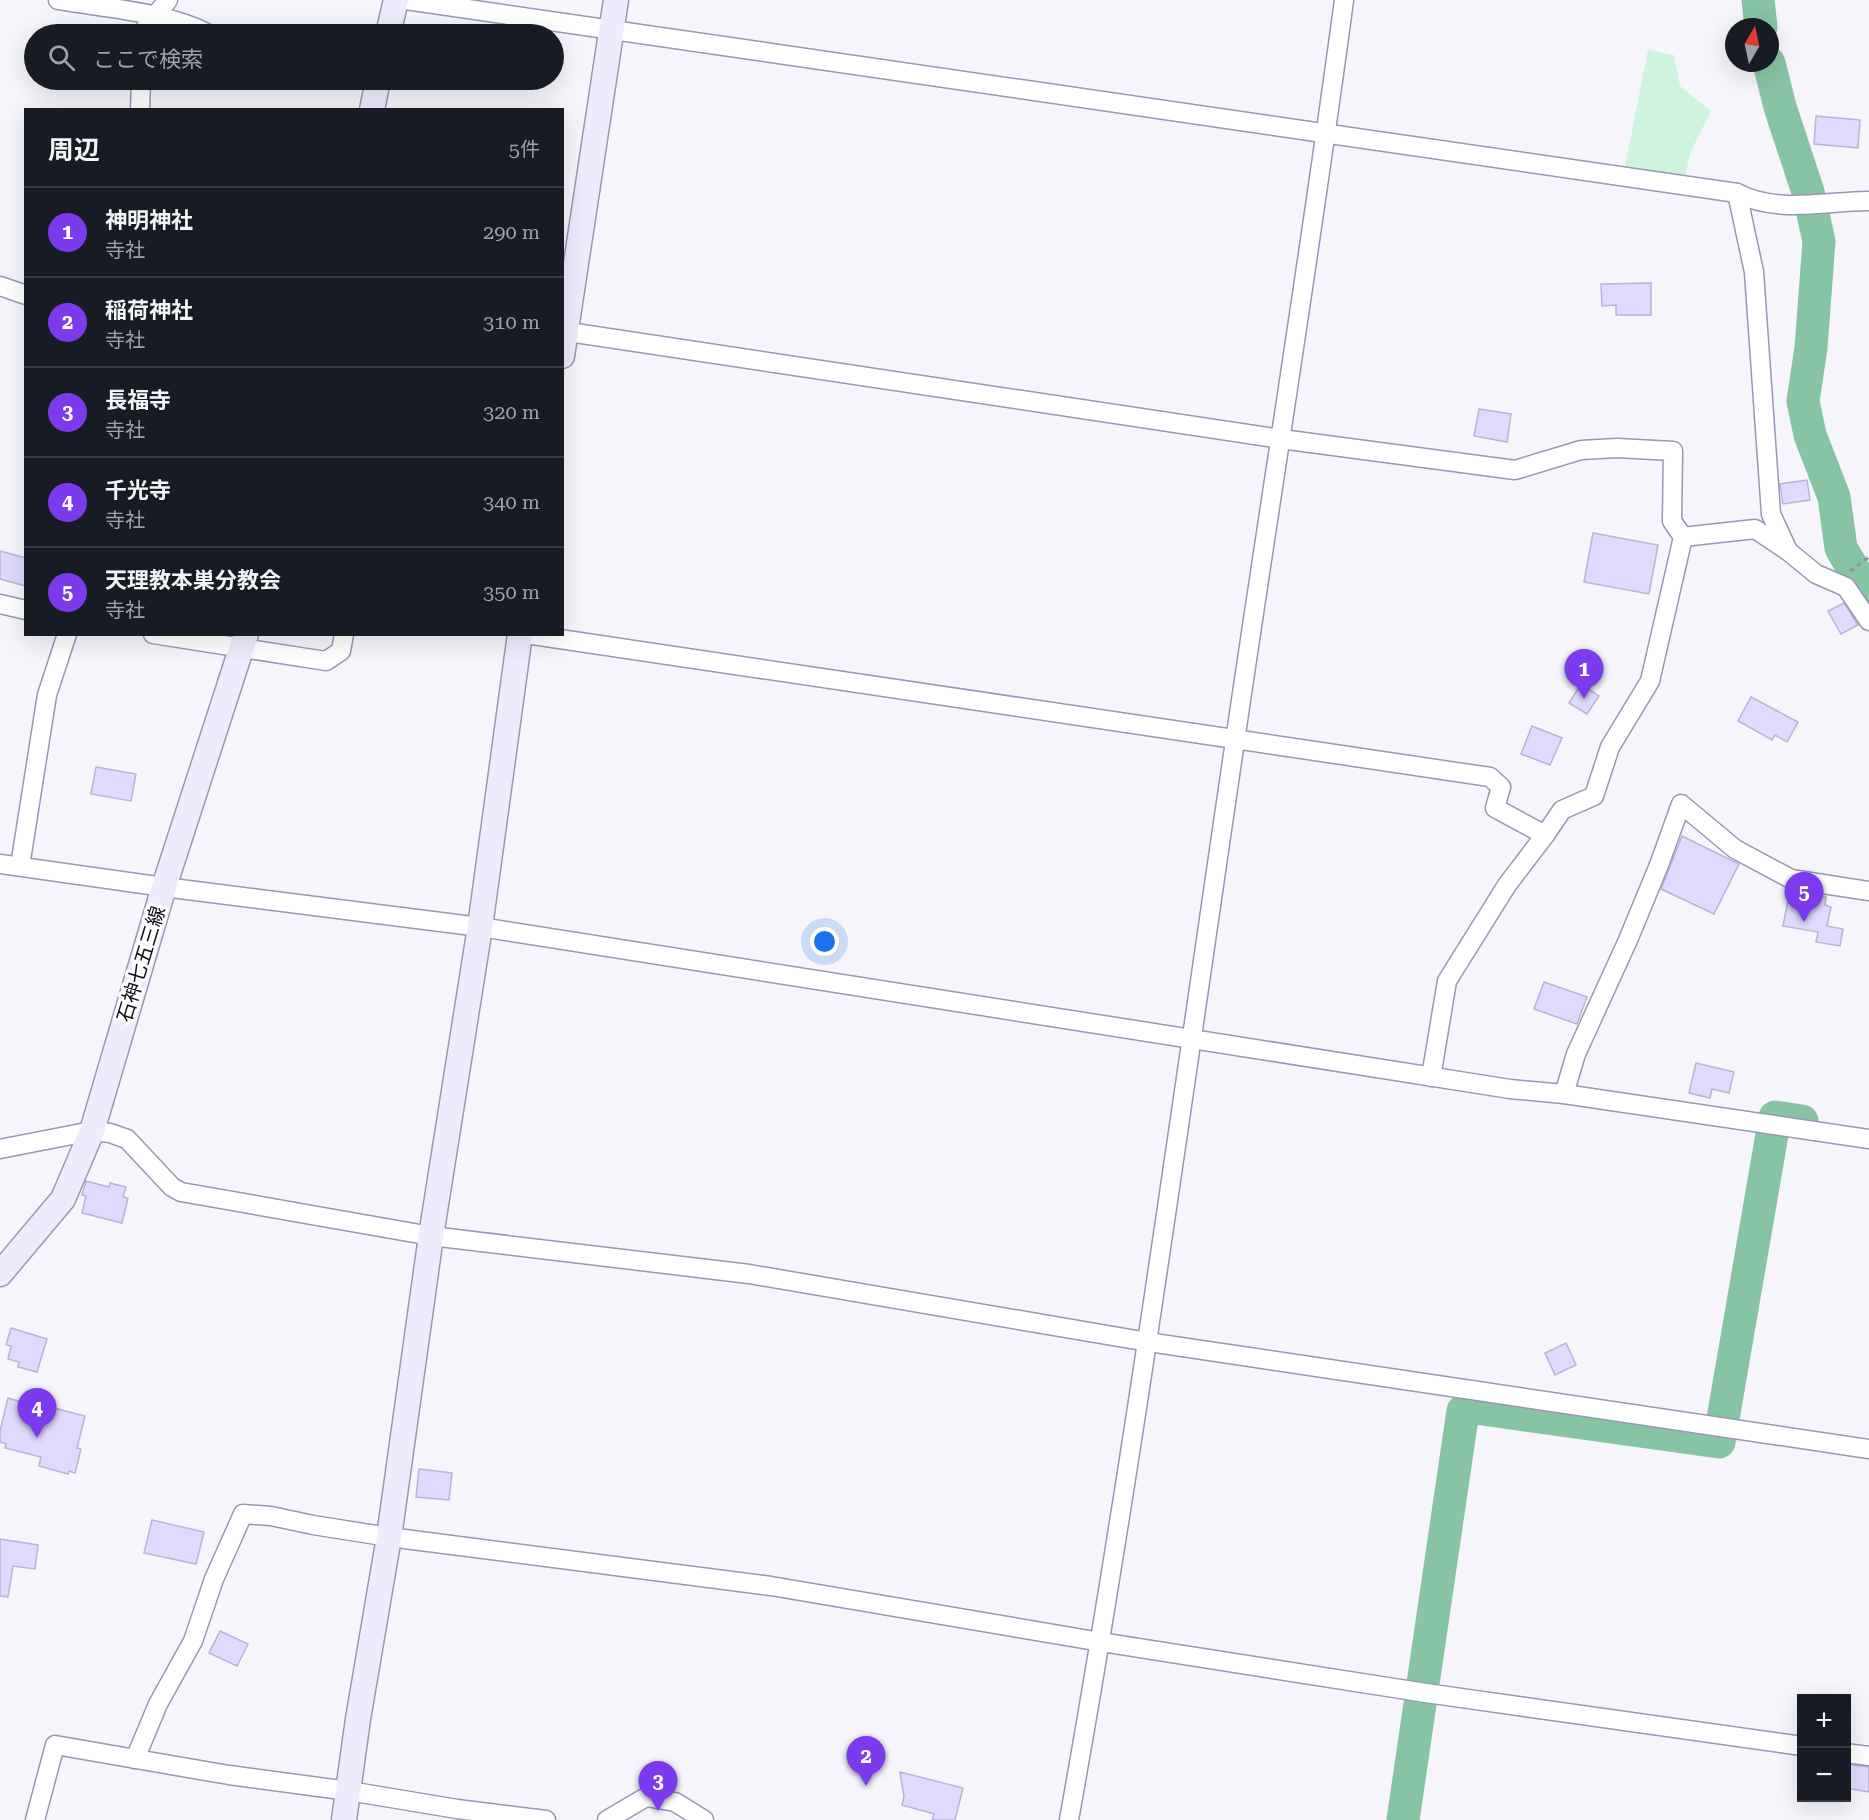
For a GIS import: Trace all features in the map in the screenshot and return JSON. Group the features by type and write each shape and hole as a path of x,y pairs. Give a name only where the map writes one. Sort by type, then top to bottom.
{"street":[{"path":"58,0 186,24"},
{"path":"149,24 152,16 168,0"},
{"path":"390,24 396,0"},
{"path":"406,0 1737,194 1751,201 1800,206 1869,201"},
{"path":"616,0 564,331 1281,439 1515,470 1581,450 1617,448 1673,451 1672,521 1683,537 1650,681 1610,747 1594,796 1562,810 1507,885 1447,981 1431,1077"},
{"path":"1069,1820 1101,1642 1149,1342 1344,0"},
{"path":"140,108 141,90"},
{"path":"372,108 376,90"},
{"path":"1737,194 1754,272 1771,514 1788,551"},
{"path":"0,286 24,294"},
{"path":"1683,537 1755,529 1788,551 1816,574 1846,586 1869,621"},
{"path":"0,604 24,610"},
{"path":"20,866 47,695 65,636"},
{"path":"176,636 243,642 326,662 341,651 344,636"},
{"path":"344,1820 358,1719 389,1537 431,1236 480,927 520,636"},
{"path":"539,636 1490,777 1501,787 1495,808 1545,835"},
{"name":"石神七五三線","path":"0,1274 63,1199 92,1131 164,887 243,642"},
{"path":"1564,1094 1576,1054 1628,940 1681,804 1735,849 1791,879 1869,891"},
{"path":"0,864 480,927 1431,1077 1869,1138"},
{"path":"0,1149 92,1131 110,1133 127,1139 172,1187 181,1192 431,1236 748,1274 1149,1342 1869,1449"},
{"path":"135,1759 158,1704 193,1641 214,1579 243,1514 271,1516 389,1537 771,1586 1101,1642 1420,1692 1797,1745"},
{"path":"35,1820 55,1745 228,1775 546,1820"},
{"path":"1851,1754 1869,1756"},
{"path":"607,1820 646,1797 675,1802 704,1820"}],"green space":[{"path":"1648,50 1674,55 1680,86 1711,111 1691,151 1684,180 1624,172"}],"building":[{"path":"1816,116 1860,120 1858,148 1814,144"},
{"path":"1651,283 1651,315 1616,315 1616,305 1602,306 1601,284"},
{"path":"1479,409 1511,414 1507,442 1474,436"},
{"path":"1807,480 1810,500 1783,504 1780,484"},
{"path":"1593,533 1658,545 1649,594 1584,582"},
{"path":"0,551 24,557 24,585 0,579"},
{"path":"1844,603 1858,625 1841,634 1828,611"},
{"path":"1581,684 1599,696 1587,714 1569,703"},
{"path":"1751,697 1798,722 1787,742 1775,735 1772,740 1738,721"},
{"path":"1532,726 1562,738 1550,765 1521,754"},
{"path":"96,767 136,774 131,801 91,794"},
{"path":"1682,836 1739,864 1714,914 1661,889"},
{"path":"1790,890 1826,897 1825,905 1831,907 1827,926 1843,929 1840,946 1816,942 1818,932 1783,926"},
{"path":"1544,982 1587,997 1577,1024 1534,1009"},
{"path":"1696,1063 1734,1072 1729,1093 1712,1089 1710,1098 1689,1093"},
{"path":"86,1181 109,1187 110,1183 126,1187 123,1197 128,1198 122,1223 82,1213 86,1196 82,1195"},
{"path":"11,1328 47,1339 37,1372 18,1367 19,1362 8,1359 11,1346 6,1345"},
{"path":"1566,1343 1576,1365 1555,1375 1545,1353"},
{"path":"8,1398 85,1416 77,1448 81,1449 75,1473 69,1471 68,1474 39,1466 41,1457 5,1448 6,1444 0,1442 0,1431"},
{"path":"419,1469 452,1473 449,1500 416,1497"},
{"path":"152,1520 204,1532 196,1564 144,1553"},
{"path":"0,1539 38,1545 35,1569 13,1566 8,1597 0,1596"},
{"path":"220,1631 248,1644 237,1666 209,1653"},
{"path":"1851,1765 1869,1767 1869,1792 1851,1789"},
{"path":"900,1772 963,1788 955,1820 932,1820 934,1814 902,1805 904,1797"}],"waterway":[{"path":"1758,0 1760,18"},
{"path":"1771,72 1780,107 1808,192 1819,241 1811,348 1803,401 1810,435 1834,497 1841,548 1869,596"},
{"path":"1403,1820 1463,1411 1468,1407 1719,1442 1775,1117 1802,1121"}],"place":[{"name":"神明神社","path":"1584,699"},
{"name":"天理教本巣分教会","path":"1804,922"},
{"name":"千光寺","path":"37,1438"},
{"name":"稲荷神社","path":"866,1786"},
{"name":"長福寺","path":"658,1811"}]}
